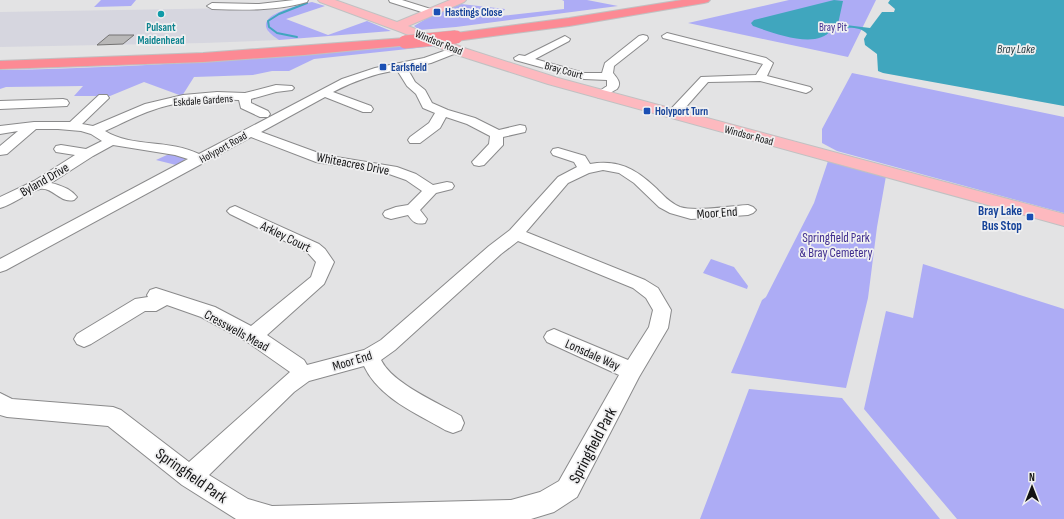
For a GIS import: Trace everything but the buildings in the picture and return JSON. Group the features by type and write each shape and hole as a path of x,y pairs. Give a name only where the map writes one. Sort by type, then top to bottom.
{"highway":[{"path":"0,58 104,56 214,51 444,32 546,19 672,0"},
{"path":"0,65 182,59 299,51 399,35 456,43 569,22 704,0"}],"main road":[{"name":"Windsor Road","path":"324,0 399,35 441,43 456,43 601,94 1064,220"},
{"path":"399,35 431,12 460,0"}],"street":[{"path":"217,0 212,6 272,6 290,4 304,0"},
{"path":"393,0 431,12"},
{"path":"667,36 680,37 762,60 768,63 768,65 760,78"},
{"path":"601,94 613,87 613,82 607,72 609,65 644,39"},
{"name":"Bray Court","path":"560,41 523,59 584,76 609,77"},
{"name":"Holyport Road","path":"0,266 346,81 368,74 427,61 456,43"},
{"path":"400,67 411,84 420,92 427,105 497,134 520,129"},
{"path":"673,114 705,79 760,78 806,90"},
{"name":"Eskdale Gardens","path":"94,130 149,107 183,99 217,96 245,97 276,89 288,88"},
{"path":"324,93 367,107"},
{"name":"Eskdale Gardens","path":"245,97 245,104 264,114"},
{"path":"73,126 103,98"},
{"path":"0,104 63,104"},
{"path":"1,130 4,124 27,104"},
{"path":"415,140 435,125 438,117 444,113"},
{"path":"2,151 32,126"},
{"path":"1,130 32,126 73,126 94,130 112,141 140,147 176,149 190,154 200,160"},
{"name":"Whiteacres Drive","path":"249,132 321,159 392,170 411,177 431,190"},
{"path":"479,162 496,145 497,134"},
{"path":"176,149 190,139"},
{"name":"Byland Drive","path":"0,203 39,184 88,153 112,141"},
{"name":"Byland Drive","path":"61,149 88,153"},
{"path":"558,152 580,159 585,169"},
{"name":"Moor End","path":"190,477 287,386 302,375 369,357 388,345 495,250 562,180 585,169 603,166 623,170 639,180 660,206 690,214 748,210"},
{"path":"39,184 55,188 69,197"},
{"path":"390,214 401,210 416,215 431,190 447,186"},
{"name":"Arkley Court","path":"235,211 313,248 319,253 325,262 318,280 253,336"},
{"name":"Springfield Park","path":"0,402 7,408 112,417 190,477 242,509 272,519 511,516 545,504 568,489 632,371 658,328 662,310 652,293 639,284 521,224"},
{"name":"Cresswells Mead","path":"84,340 142,304 156,304 161,296 208,312 253,336 297,366 302,375"},
{"name":"Lonsdale Way","path":"554,337 632,371"},
{"path":"369,357 377,373 391,387 446,413"}],"shaded area":[{"path":"238,8 281,10 274,14 268,32 279,40 0,47 0,12"}],"green space":[{"path":"101,0 136,0 131,6 94,7"},
{"path":"562,0 587,0 618,6 456,27 419,30 414,26 429,17 461,4 505,9 501,16 564,9 564,1"},
{"name":"Bray Pit","path":"789,0 876,0 848,57 688,23"},
{"path":"312,2 325,6 286,19 328,35 367,21 391,31 279,40 269,32 266,25 269,19 275,14 295,6"},
{"path":"427,43 436,46 314,59 289,71 272,71 253,75 194,77 182,96 144,82 110,96 74,96 83,86 6,87 0,89 0,70 107,67 214,61"},
{"path":"852,73 1064,117 1064,213 837,151 822,143 822,129"},
{"path":"169,154 187,158 176,165 156,160"},
{"name":"Springfield Park & Bray Cemetery","path":"828,161 886,176 877,227 868,298 846,388 731,373 762,300 766,297 814,203"},
{"path":"711,259 734,267 748,286 747,289 703,273"},
{"path":"923,264 1064,309 1064,519 957,519 864,409 886,311 913,318"},
{"path":"749,389 842,398 940,519 700,519"}],"water":[{"name":"Bray Lake","path":"834,0 843,1 838,24 870,28 882,12 894,12 895,9 888,3 890,0 1064,0 1064,106 883,73 878,71 877,54 865,45 864,39 867,34 860,29 850,28 831,30 824,36 816,39 805,39 783,36 753,26 751,23 754,20"}],"waterway":[{"path":"297,37 277,33 269,27 268,21 279,14 307,3"}],"place":[{"name":"Hastings Close","path":"437,12"},
{"name":"Pulsant Maidenhead","path":"161,14"},
{"name":"Earlsfield","path":"383,67"},
{"name":"Holyport Turn","path":"647,111"},
{"name":"Bray Lake Bus Stop","path":"1030,217"}]}
